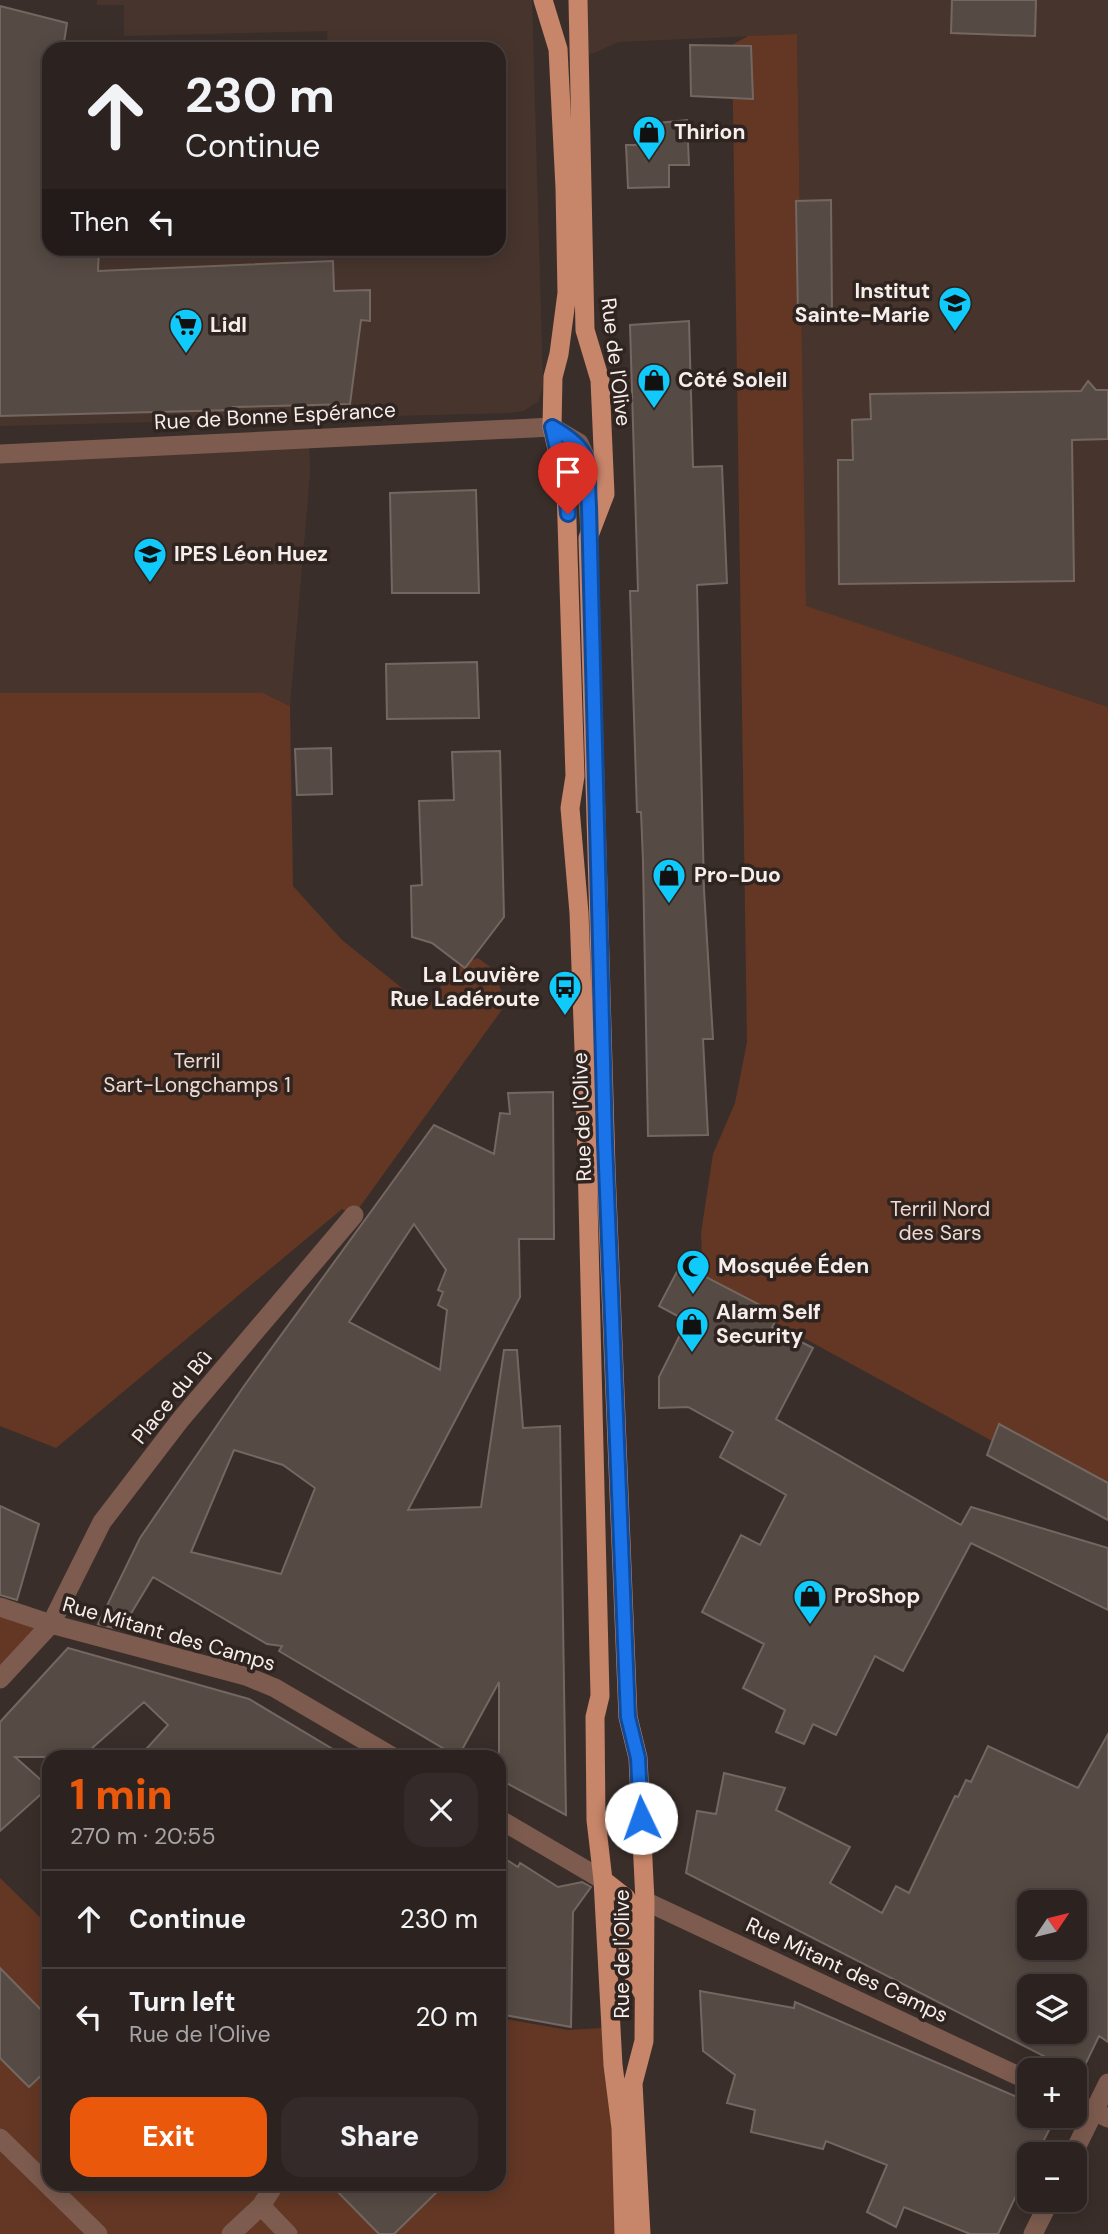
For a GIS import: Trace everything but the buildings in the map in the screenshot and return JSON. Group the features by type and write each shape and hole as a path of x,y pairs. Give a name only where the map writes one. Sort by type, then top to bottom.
{"main road":[{"name":"Rue de l'Olive","path":"543,0 558,49 567,293 553,377 552,427 566,489 569,540 575,776 570,808 579,914 585,1077 600,1696 595,1717 596,1820 603,1880 612,2065 621,2129 624,2234"},
{"name":"Rue de l'Olive","path":"578,0 585,330 600,380 605,494 590,533 606,1169 628,1717 638,1758 645,1901 644,2041 633,2083 641,2234"},
{"path":"603,1880 626,1898 629,1967 645,1996"}],"street":[{"name":"Rue de Bonne Espérance","path":"0,454 552,427"},
{"path":"552,427 579,443 585,456 590,533"},
{"name":"Place du Bû","path":"0,1679 51,1624 102,1522 181,1419 354,1215"},
{"name":"Rue Mitant des Camps","path":"0,1607 51,1624 255,1680 275,1688 381,1750"},
{"path":"506,1823 603,1880"},
{"name":"Rue Mitant des Camps","path":"645,1901 1017,2075"},
{"path":"1082,2142 1101,2115 1108,2083"},
{"path":"0,2138 42,2179"},
{"path":"54,2191 98,2234"},
{"path":"231,2234 261,2206 271,2191"},
{"path":"261,2206 288,2234"},
{"path":"1033,2234 1044,2212"}],"shaded area":[{"path":"97,0 532,0 543,386 538,402 523,411 509,413 0,426 0,294 54,256 506,256 506,42 328,42 327,31 124,36 124,5 97,5"},
{"name":"Institut Sainte-Marie","path":"578,0 1108,0 1108,707 806,607 797,34 619,42 579,59"},
{"name":"IPES Léon Huez","path":"309,436 310,474 290,706 263,693 0,693 0,454"}],"green space":[{"name":"Terril Nord des Sars","path":"797,34 806,606 1108,707 1108,1504 703,1283 701,1233 713,1154 735,1103 747,1042 732,45 748,36"},
{"name":"Terril Sart-Longchamps 1","path":"0,693 263,693 290,706 293,886 342,940 427,1008 452,968 478,958 493,969 506,1004 354,1215 342,1209 56,1448 0,1426"},
{"path":"0,1607 51,1624 0,1679"},
{"path":"0,1878 42,1919 42,2191 506,2191 506,2019 568,2030 619,2027 624,2234 0,2234"}],"place":[{"name":"Thirion","path":"649,162"},
{"name":"Institut Sainte-Marie","path":"955,333"},
{"name":"Lidl","path":"186,355"},
{"name":"Côté Soleil","path":"654,410"},
{"name":"IPES Léon Huez","path":"150,584"},
{"name":"Pro-Duo","path":"669,905"},
{"name":"La Louvière Rue Ladéroute","path":"565,1017"},
{"name":"Mosquée Éden","path":"693,1296"},
{"name":"Alarm Self Security","path":"692,1354"},
{"name":"ProShop","path":"810,1626"}],"route":[{"path":"568,514 566,489 553,441 552,427 579,443 585,456 589,507 605,1142 628,1717 638,1758 641,1818"}]}
